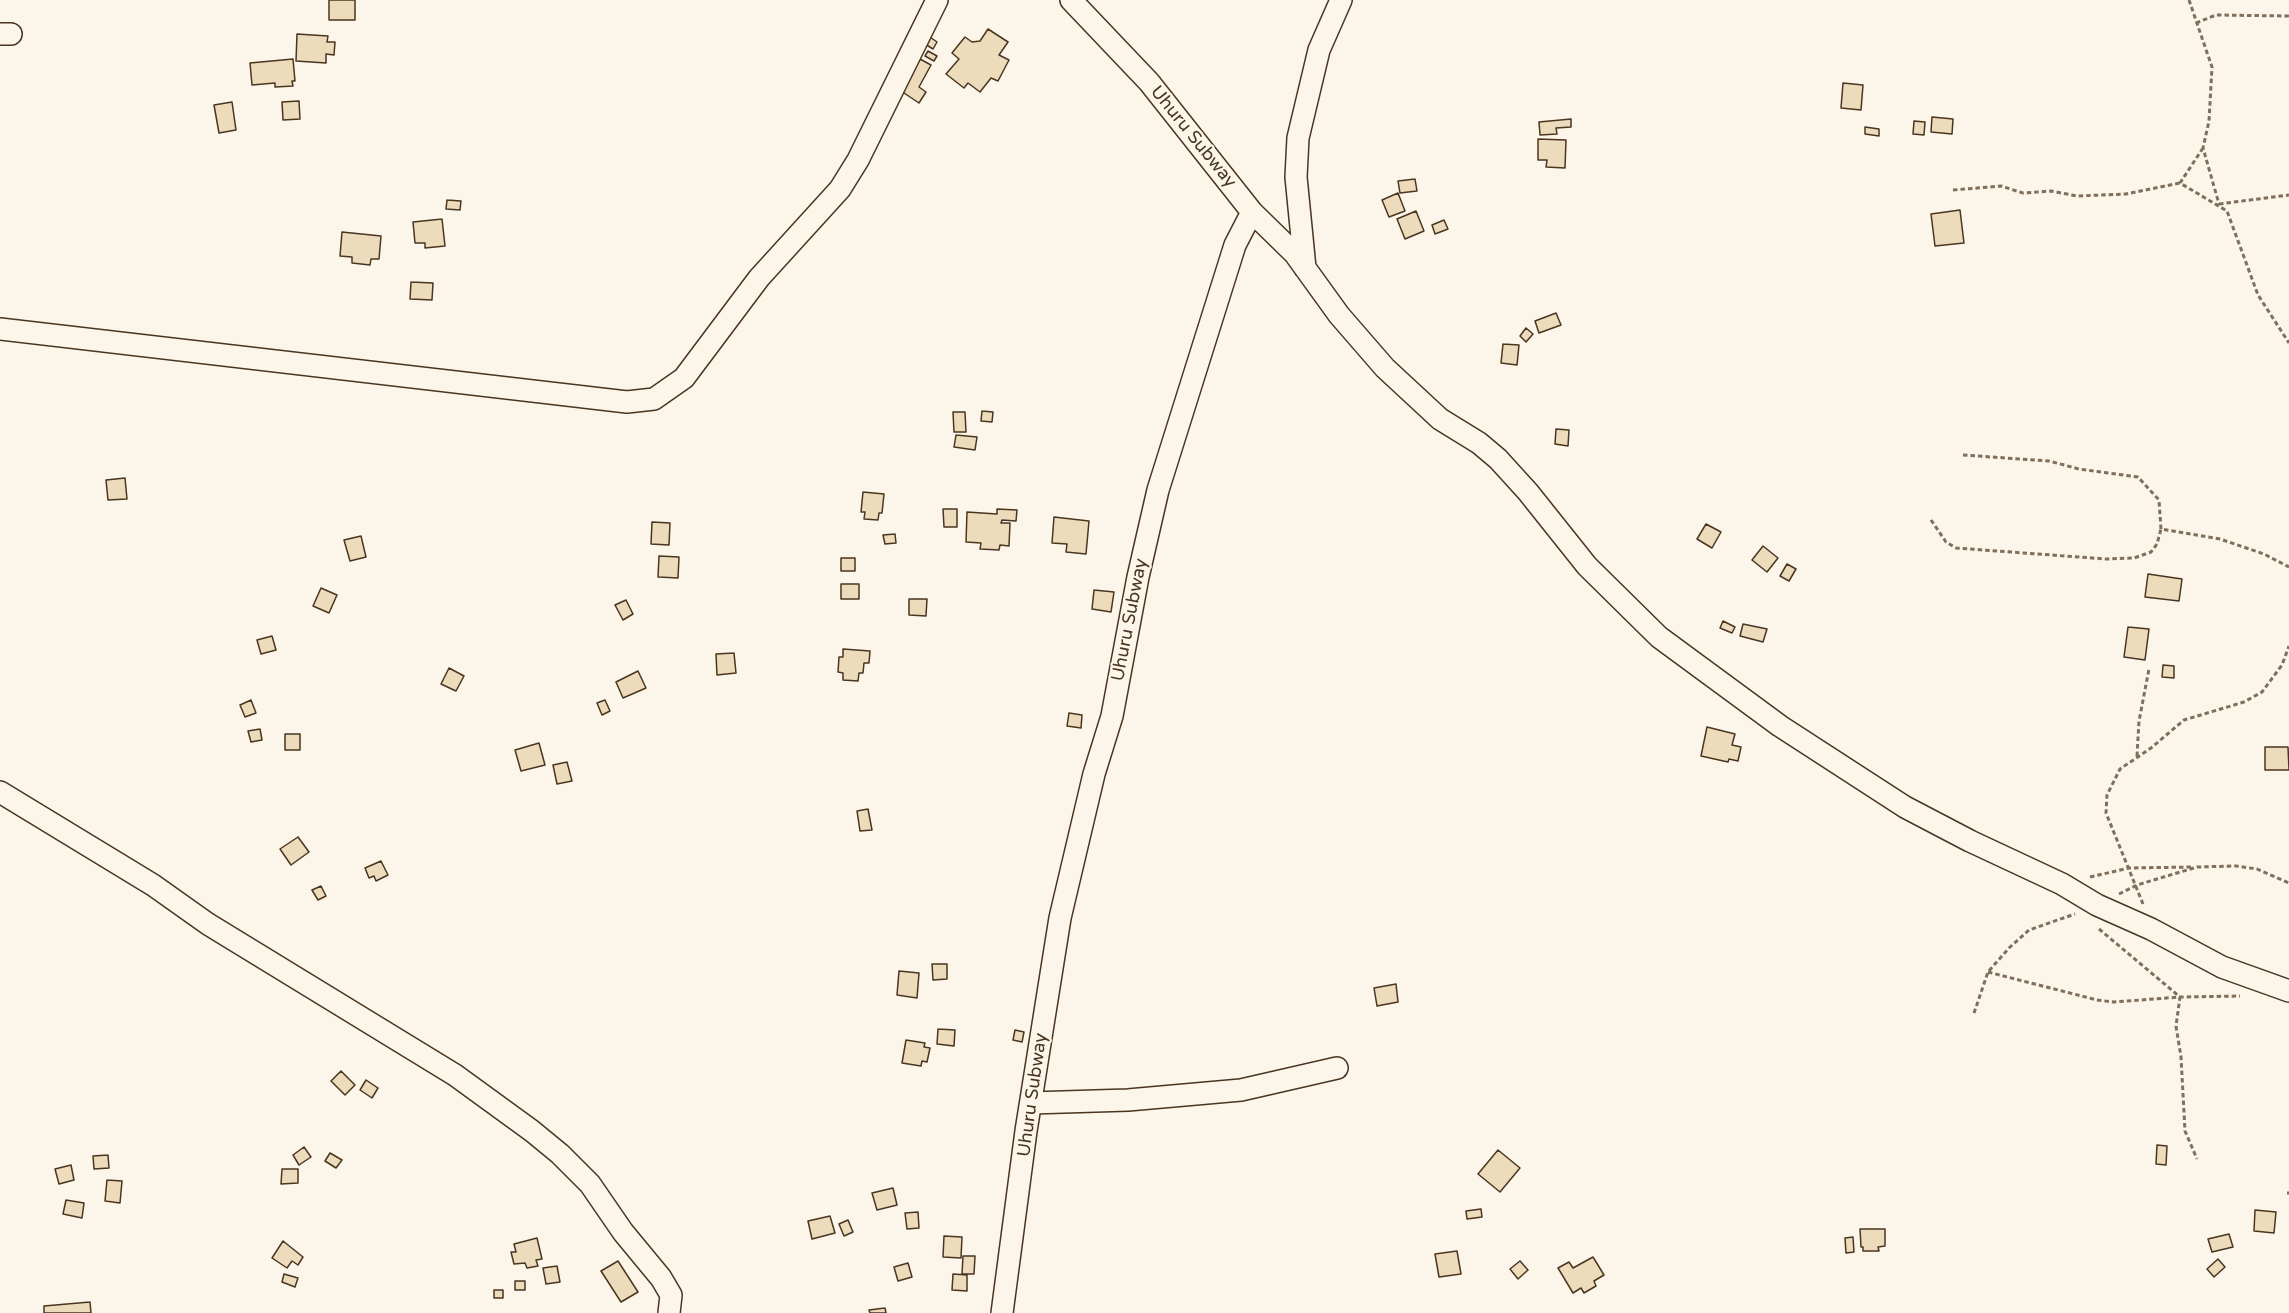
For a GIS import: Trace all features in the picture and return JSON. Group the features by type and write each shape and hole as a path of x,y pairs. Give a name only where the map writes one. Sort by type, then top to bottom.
{"street":[{"path":"0,329 627,402 654,399 684,378 741,300 849,176 937,0"},
{"name":"Uhuru Subway","path":"1002,1313 1031,1103 1060,918 1094,774 1112,716 1155,500 1235,245 1252,212 1149,82 1071,0"},
{"path":"1305,268 1296,177 1298,138 1319,50 1341,0"},
{"path":"1252,212 1285,243 1346,323 1398,382 1440,419 1479,443 1498,459 1528,492 1587,566 1659,637 1780,726 1882,793 1970,841 2062,884 2097,905 2151,928 2222,967 2289,991"},
{"path":"0,792 153,885 208,924 455,1075 532,1131 560,1154 590,1184 629,1240 661,1278 670,1295 669,1313"},
{"path":"1031,1103 1128,1100 1241,1090 1337,1068"}],"path":[{"path":"2180,183 2203,148 2209,121 2212,67 2189,0"},
{"path":"2196,23 2216,15 2289,16"},
{"path":"2203,148 2219,204"},
{"path":"1953,190 2001,186 2023,193 2051,191 2077,196 2126,194 2180,183 2219,204 2227,212 2259,295 2289,343"},
{"path":"2219,204 2289,195"},
{"path":"1931,520 1946,542 1956,548 2106,559 2134,558 2151,552 2157,544 2162,529 2159,500 2138,477 2079,469 2049,461 1963,455"},
{"path":"2162,529 2220,539 2264,554 2289,567"},
{"path":"2137,885 2106,813 2107,795 2120,769 2184,720 2244,702 2262,692 2282,665 2289,646"},
{"path":"2137,756 2139,722 2149,669"},
{"path":"2062,884 2129,868 2236,866 2257,869 2289,883"},
{"path":"1974,1013 1988,972 2029,930 2097,905 2137,885 2197,867"},
{"path":"2116,943 2180,997"},
{"path":"1988,972 2097,1000 2129,1002 2180,997 2244,996"},
{"path":"2180,997 2176,1026 2181,1057 2185,1131 2197,1159"}],"building":[{"path":"329,0 355,0 355,20 329,20"},
{"path":"988,29 1008,42 999,55 1009,60 998,81 991,78 980,92 968,83 964,88 946,74 959,59 952,53 965,37 972,42 980,41"},
{"path":"297,34 328,36 327,42 335,42 334,55 326,54 326,63 296,61"},
{"path":"930,37 937,42 933,49 925,44"},
{"path":"928,51 937,56 934,61 925,56"},
{"path":"293,59 295,81 292,81 293,86 275,87 275,83 252,85 250,63"},
{"path":"920,59 931,65 919,87 926,92 919,103 901,91"},
{"path":"1843,83 1863,85 1861,110 1841,108"},
{"path":"299,101 300,119 283,120 282,102"},
{"path":"232,102 236,130 219,133 214,105"},
{"path":"1932,117 1953,119 1952,134 1931,132"},
{"path":"1571,119 1571,127 1556,128 1557,134 1540,135 1539,122"},
{"path":"1914,121 1925,122 1924,135 1913,134"},
{"path":"1865,127 1879,129 1879,136 1865,134"},
{"path":"1538,139 1566,140 1565,168 1546,167 1547,160 1538,160"},
{"path":"1415,179 1417,191 1400,193 1398,181"},
{"path":"1398,193 1405,211 1389,217 1382,200"},
{"path":"447,200 461,201 460,210 446,209"},
{"path":"1960,210 1964,243 1935,246 1931,214"},
{"path":"1416,211 1424,231 1405,239 1397,219"},
{"path":"442,219 445,246 425,248 425,243 415,243 413,222"},
{"path":"1444,220 1448,229 1435,234 1432,225"},
{"path":"342,232 381,236 379,259 371,259 370,265 352,263 352,257 340,256"},
{"path":"411,282 433,283 432,300 410,299"},
{"path":"1556,313 1561,325 1539,333 1535,321"},
{"path":"1526,328 1533,334 1526,342 1520,336"},
{"path":"1503,344 1519,345 1517,365 1501,363"},
{"path":"982,411 993,412 992,422 981,421"},
{"path":"953,412 965,412 966,432 954,432"},
{"path":"1556,429 1569,430 1568,446 1555,444"},
{"path":"956,435 977,437 975,450 954,447"},
{"path":"125,478 127,499 108,500 106,480"},
{"path":"863,492 884,494 882,513 879,513 878,520 864,519 865,512 861,512"},
{"path":"943,509 957,509 957,527 944,527"},
{"path":"997,509 1017,510 1016,521 1002,520 1001,523 1010,523 1009,546 1000,545 999,550 980,549 981,543 966,542 967,512 997,514"},
{"path":"1054,517 1089,521 1086,554 1066,552 1067,544 1052,543"},
{"path":"652,522 670,523 669,545 651,544"},
{"path":"1706,524 1721,532 1712,548 1697,539"},
{"path":"895,534 896,543 885,544 883,535"},
{"path":"361,536 366,557 350,561 344,540"},
{"path":"1763,546 1778,558 1767,572 1752,560"},
{"path":"659,556 679,557 678,578 658,577"},
{"path":"841,558 855,558 855,571 841,571"},
{"path":"1787,564 1796,569 1789,581 1780,576"},
{"path":"2148,574 2182,579 2179,601 2145,597"},
{"path":"841,584 859,584 859,599 841,599"},
{"path":"321,588 337,595 329,613 313,606"},
{"path":"1094,590 1114,592 1111,612 1092,609"},
{"path":"909,599 927,599 926,616 909,615"},
{"path":"626,600 633,614 623,620 615,605"},
{"path":"1723,621 1735,627 1732,633 1720,628"},
{"path":"1743,624 1767,629 1763,642 1740,636"},
{"path":"2128,627 2149,629 2145,660 2124,657"},
{"path":"272,636 276,650 261,654 257,640"},
{"path":"843,649 870,651 869,663 864,663 863,673 859,673 858,681 843,680 843,673 838,672 839,657 843,657"},
{"path":"734,653 736,673 717,675 716,654"},
{"path":"2163,665 2174,666 2174,678 2162,677"},
{"path":"449,668 464,676 456,691 441,684"},
{"path":"638,671 646,688 623,698 616,682"},
{"path":"251,700 256,713 245,717 240,705"},
{"path":"605,700 610,711 602,715 597,703"},
{"path":"1069,713 1082,715 1081,728 1067,726"},
{"path":"1707,727 1735,734 1732,745 1741,747 1738,761 1729,759 1728,762 1701,756"},
{"path":"260,729 262,740 251,742 248,731"},
{"path":"285,734 300,734 300,750 285,750"},
{"path":"539,743 545,765 521,771 515,750"},
{"path":"2265,747 2288,747 2289,770 2265,770"},
{"path":"567,762 572,781 557,784 553,765"},
{"path":"868,809 872,830 860,831 857,811"},
{"path":"298,837 309,852 291,865 280,849"},
{"path":"381,861 388,875 376,881 374,876 369,878 365,868"},
{"path":"321,886 326,896 318,900 312,890"},
{"path":"932,964 947,964 947,979 933,980"},
{"path":"899,971 919,973 917,998 897,995"},
{"path":"1396,984 1398,1002 1377,1006 1374,988"},
{"path":"938,1029 955,1030 954,1046 937,1044"},
{"path":"1015,1030 1024,1032 1022,1042 1013,1040"},
{"path":"906,1040 925,1043 924,1047 930,1048 927,1062 922,1061 921,1066 902,1063"},
{"path":"341,1071 355,1085 345,1095 331,1081"},
{"path":"366,1080 378,1088 372,1098 360,1090"},
{"path":"2157,1145 2167,1146 2166,1165 2156,1164"},
{"path":"304,1147 311,1157 299,1165 293,1155"},
{"path":"1498,1150 1520,1168 1500,1192 1478,1174"},
{"path":"330,1153 342,1160 336,1168 325,1161"},
{"path":"108,1155 109,1168 94,1169 93,1156"},
{"path":"71,1165 74,1180 59,1184 55,1169"},
{"path":"282,1169 298,1169 298,1183 281,1184"},
{"path":"107,1180 122,1181 120,1203 105,1201"},
{"path":"893,1188 897,1205 877,1210 872,1193"},
{"path":"66,1200 84,1203 82,1218 63,1214"},
{"path":"1481,1209 1482,1217 1467,1219 1466,1211"},
{"path":"2255,1210 2276,1212 2274,1233 2254,1231"},
{"path":"918,1212 919,1228 907,1229 905,1213"},
{"path":"830,1216 835,1233 812,1239 808,1221"},
{"path":"848,1220 853,1232 844,1236 839,1224"},
{"path":"1860,1229 1885,1229 1885,1246 1878,1247 1879,1251 1863,1251"},
{"path":"2229,1234 2233,1247 2212,1252 2208,1239"},
{"path":"944,1236 962,1237 961,1258 943,1257"},
{"path":"1853,1237 1854,1252 1846,1253 1845,1238"},
{"path":"537,1238 542,1259 536,1260 538,1266 527,1268 525,1263 514,1264 511,1252 516,1252 514,1244"},
{"path":"283,1241 303,1257 298,1265 292,1261 287,1268 272,1258"},
{"path":"1457,1251 1461,1274 1439,1277 1435,1254"},
{"path":"963,1256 975,1256 974,1274 962,1274"},
{"path":"1593,1257 1604,1275 1594,1281 1596,1286 1584,1293 1581,1288 1573,1293 1558,1268 1569,1262 1573,1268"},
{"path":"2218,1259 2225,1267 2214,1277 2207,1269"},
{"path":"618,1261 638,1292 621,1302 601,1271"},
{"path":"1520,1261 1528,1270 1518,1279 1510,1269"},
{"path":"908,1263 912,1277 898,1281 894,1267"},
{"path":"557,1266 560,1282 546,1284 543,1268"},
{"path":"284,1274 298,1278 295,1287 282,1282"},
{"path":"953,1274 967,1275 967,1291 952,1290"},
{"path":"515,1281 525,1281 525,1290 515,1290"},
{"path":"494,1290 503,1290 503,1298 494,1298"},
{"path":"90,1302 91,1313 44,1313 44,1306"},
{"path":"885,1308 886,1313 870,1313 869,1310"}]}
